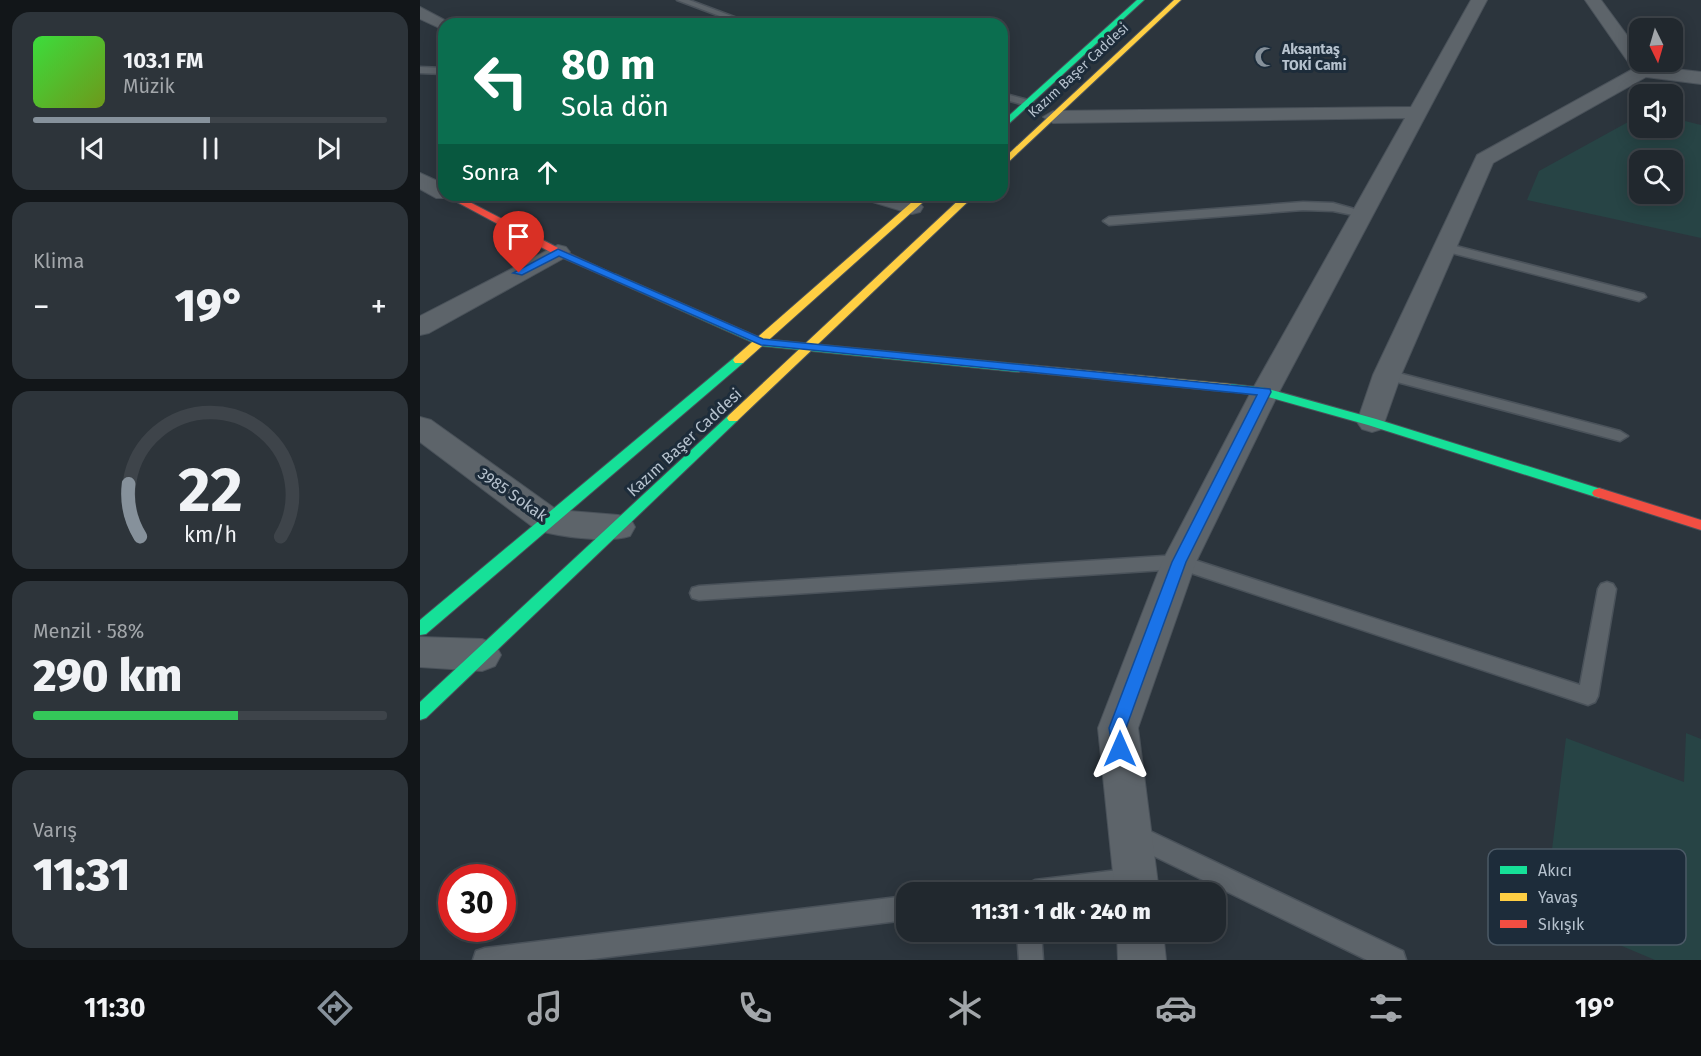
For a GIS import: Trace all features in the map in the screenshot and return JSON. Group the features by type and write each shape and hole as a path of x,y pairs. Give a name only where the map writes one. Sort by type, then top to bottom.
{"main road":[{"name":"Kazım Başer Caddesi","path":"1008,121 1141,0"},
{"name":"Kazım Başer Caddesi","path":"1008,159 1178,0"},
{"path":"460,201 558,252 761,342 808,349 1265,392 1372,422 1701,525"},
{"name":"Kazım Başer Caddesi","path":"420,628 761,342 919,201"},
{"name":"Kazım Başer Caddesi","path":"420,713 964,201"}],"street":[{"path":"1136,882 1132,834 1118,728 1179,562 1265,392 1479,0"},
{"path":"1593,0 1629,51"},
{"path":"420,12 438,22"},
{"path":"1372,422 1387,375 1484,159 1641,72"},
{"path":"1651,72 1701,78"},
{"path":"1053,117 1383,111 1417,113"},
{"path":"420,327 558,252"},
{"name":"3985 Sokak","path":"420,427 549,521 618,527"},
{"path":"420,652 482,655"},
{"path":"1141,942 1143,960"}],"lane":[{"path":"681,0 732,18"},
{"path":"420,69 438,70"},
{"path":"1008,98 1028,103"},
{"path":"1109,222 1302,206 1363,213"},
{"path":"1444,247 1639,297"},
{"path":"1387,375 1620,436"},
{"path":"699,593 1179,562 1588,696 1607,589"},
{"path":"1132,834 1394,960"},
{"path":"485,960 896,909"},
{"path":"1030,942 1031,960"}],"green space":[{"path":"1683,120 1701,125 1701,238 1527,200 1539,171 1629,122 1629,138 1683,138"},
{"path":"1686,733 1701,739 1701,960 1655,960 1620,945 1686,945 1686,849 1552,849 1566,738 1684,782"}],"traffic: fast":[{"path":"1008,122 1141,0"},
{"path":"615,277 761,342 1019,368"},
{"path":"420,629 739,360"},
{"path":"1230,388 1265,392 1372,422 1599,493"},
{"path":"420,713 733,418"}],"traffic: slow":[{"path":"1008,159 1178,0"},
{"path":"739,360 919,201"},
{"path":"733,418 964,201"},
{"path":"1019,368 1230,388"}],"traffic: jam":[{"path":"460,201 558,252 615,277"},
{"path":"1599,493 1701,525"}],"place":[{"name":"Aksantaş TOKİ Cami","path":"1265,57"}],"route":[{"path":"519,273 558,252 761,342 808,349 1265,392 1179,562 1118,728 1120,749"}]}
